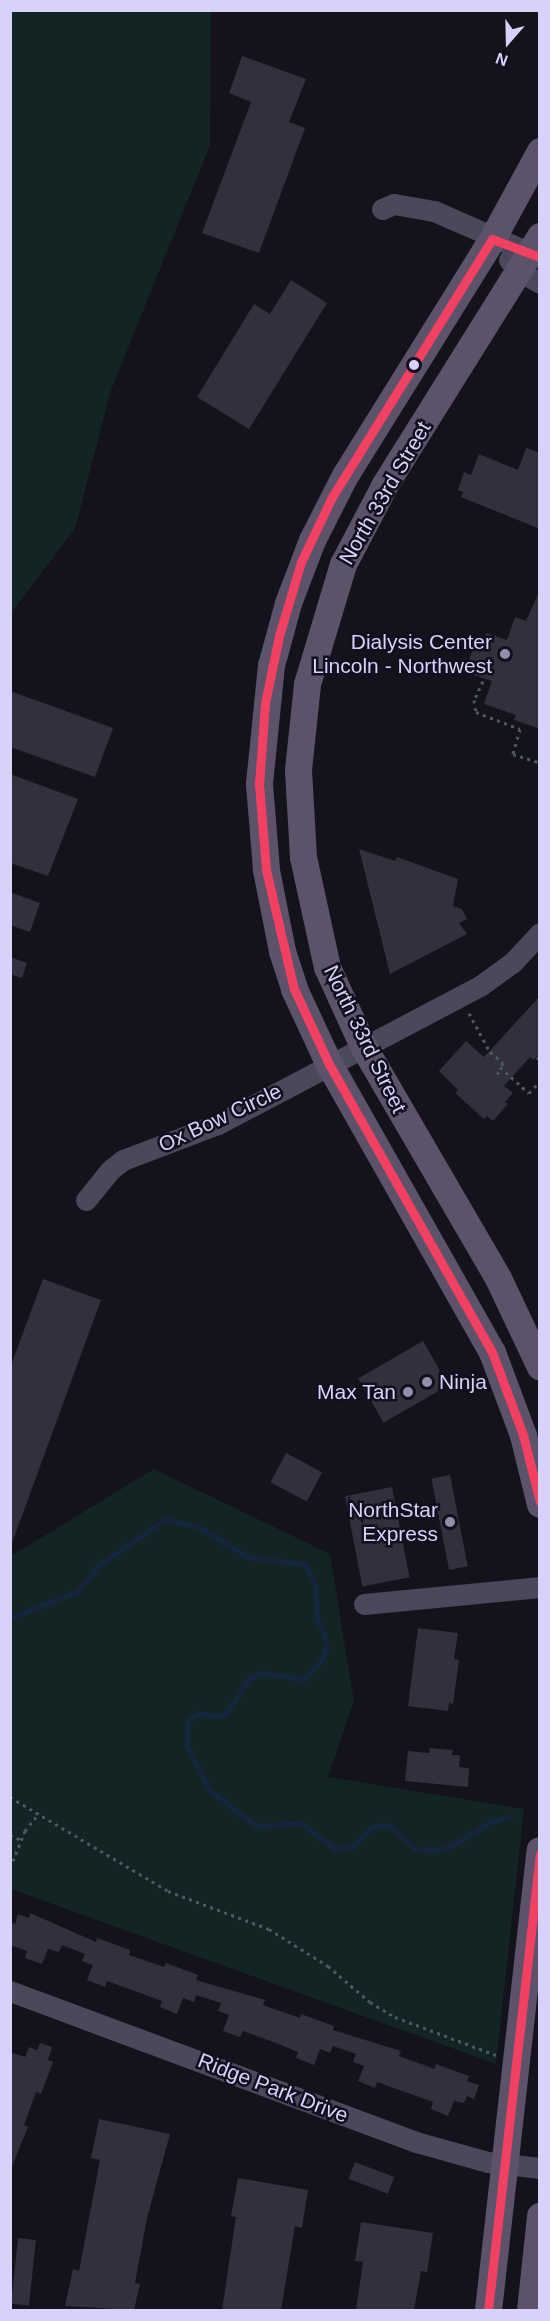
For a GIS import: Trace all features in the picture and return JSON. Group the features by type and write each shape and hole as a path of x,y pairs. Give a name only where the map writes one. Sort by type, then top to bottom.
{"main road":[{"name":"North 33rd Street","path":"540,151 492,239 327,507 302,562 271,665 259,784 266,870 291,980 329,1064 492,1352 523,1435 540,1504"},
{"name":"North 33rd Street","path":"533,260 356,536 337,577 307,684 298,770 308,887 327,967 363,1046 498,1278 540,1367"},
{"path":"488,2310 540,1850"},
{"path":"530,2310 540,2216"}],"street":[{"path":"382,209 394,204 434,211 533,260"},
{"name":"Ox Bow Circle","path":"86,1200 110,1170 123,1160 218,1124 495,977 540,933"},
{"path":"364,1604 540,1587"},
{"name":"Ridge Park Drive","path":"10,1991 416,2142 504,2164 540,2168"}],"path":[{"path":"483,681 474,700 476,712 520,729 513,754 540,763"},
{"path":"512,726 514,721"},
{"path":"469,1013 490,1052 503,1063 502,1069 497,1074"},
{"path":"502,1069 529,1093 540,1081"},
{"path":"10,1797 168,1891 268,1929 328,1966 370,2002 395,2017 500,2056"},
{"path":"10,1868 21,1840 39,1813"},
{"path":"10,1836 21,1840"}],"shaded area":[{"path":"11,10 211,11 210,145 110,393 75,529 11,613"},
{"path":"154,1469 330,1554 354,1701 328,1777 524,1809 496,2064 11,1889 11,1556"}],"building":[{"path":"242,56 306,79 289,122 305,128 259,253 202,233 251,102 229,93"},
{"path":"291,280 327,303 249,429 197,397 254,304 270,314"},
{"path":"526,448 540,453 540,529 461,497 463,492 458,490 464,472 471,475 479,454 518,470"},
{"name":"Dialysis Center Lincoln - Northwest","path":"540,590 540,729 514,720 516,715 484,704 492,681 471,674 472,670 466,667 478,636 484,638 486,633 507,640 515,617 526,621"},
{"path":"10,691 113,728 95,777 10,747"},
{"path":"10,774 78,799 48,876 10,863"},
{"path":"359,849 395,861 397,857 458,879 453,906 462,909 467,919 459,923 467,934 390,974"},
{"path":"10,892 40,903 30,932 10,925"},
{"path":"10,957 27,963 22,978 10,974"},
{"path":"540,996 540,1054 533,1060 530,1057 504,1086 513,1093 505,1102 508,1104 493,1121 487,1116 484,1119 455,1093 458,1090 439,1071 466,1041 484,1057"},
{"path":"43,1279 101,1300 12,1543 10,1368"},
{"path":"423,1341 448,1385 384,1423 358,1378"},
{"path":"286,1453 322,1472 307,1501 271,1482"},
{"name":"NorthStar Express","path":"450,1475 468,1566 449,1570 431,1479"},
{"path":"392,1487 410,1577 362,1586 345,1496"},
{"path":"418,1628 458,1633 454,1659 459,1660 453,1704 449,1703 448,1711 408,1706"},
{"path":"430,1748 453,1750 452,1755 460,1755 459,1767 469,1768 468,1787 405,1781 408,1751 429,1753"},
{"path":"30,1913 96,1942 97,1938 130,1950 129,1955 164,1967 166,1963 198,1975 196,1980 265,2000 263,2005 300,2018 301,2014 334,2026 333,2030 401,2051 399,2056 434,2069 436,2064 469,2076 467,2081 479,2085 474,2099 467,2096 464,2103 454,2101 448,2116 431,2109 433,2102 377,2082 375,2088 358,2081 364,2066 353,2062 356,2054 333,2046 330,2053 320,2049 314,2065 296,2058 298,2052 276,2043 243,2031 240,2037 223,2031 229,2015 218,2011 221,2003 196,1995 194,2002 183,1998 177,2014 160,2007 162,2001 107,1981 105,1987 87,1980 93,1965 82,1961 85,1954 62,1945 59,1952 48,1949 42,1964 25,1958 27,1951 10,1945 10,1922 15,1924 18,1914 29,1918"},
{"path":"40,2043 52,2047 48,2060 53,2062 41,2094 36,2092 24,2125 28,2127 10,2171 10,2052 25,2057 29,2047 37,2050"},
{"path":"99,2119 170,2134 147,2218 135,2283 140,2284 134,2310 65,2306 73,2269 79,2271 100,2160 91,2158"},
{"path":"355,2162 394,2177 388,2194 349,2179"},
{"path":"238,2178 308,2190 302,2228 295,2226 281,2310 222,2310 236,2217 231,2216"},
{"path":"361,2222 433,2233 427,2272 421,2271 414,2310 356,2310 363,2262 355,2261"},
{"path":"18,2238 36,2240 29,2306 11,2304"}],"waterway":[{"path":"10,1618 78,1591 99,1565 166,1519 201,1528 248,1557 305,1564 316,1585 318,1621 325,1635 327,1648 323,1659 304,1680 261,1673 249,1680 226,1714 220,1717 199,1714 188,1721 187,1746 210,1790 257,1826 301,1823 336,1849 353,1846 371,1828 382,1825 392,1827 415,1849 439,1850 452,1846 490,1822 511,1816"}],"transit line":[{"path":"540,257 492,239 332,497 301,562 279,636 265,703 259,784 266,870 294,989 329,1064 492,1352 523,1435 540,1502"},
{"path":"488,2310 540,1854"}],"place":[{"name":"Dialysis Center Lincoln - Northwest","path":"505,654"},
{"name":"Ninja","path":"427,1382"},
{"name":"Max Tan","path":"408,1392"},
{"name":"NorthStar Express","path":"450,1522"}]}
